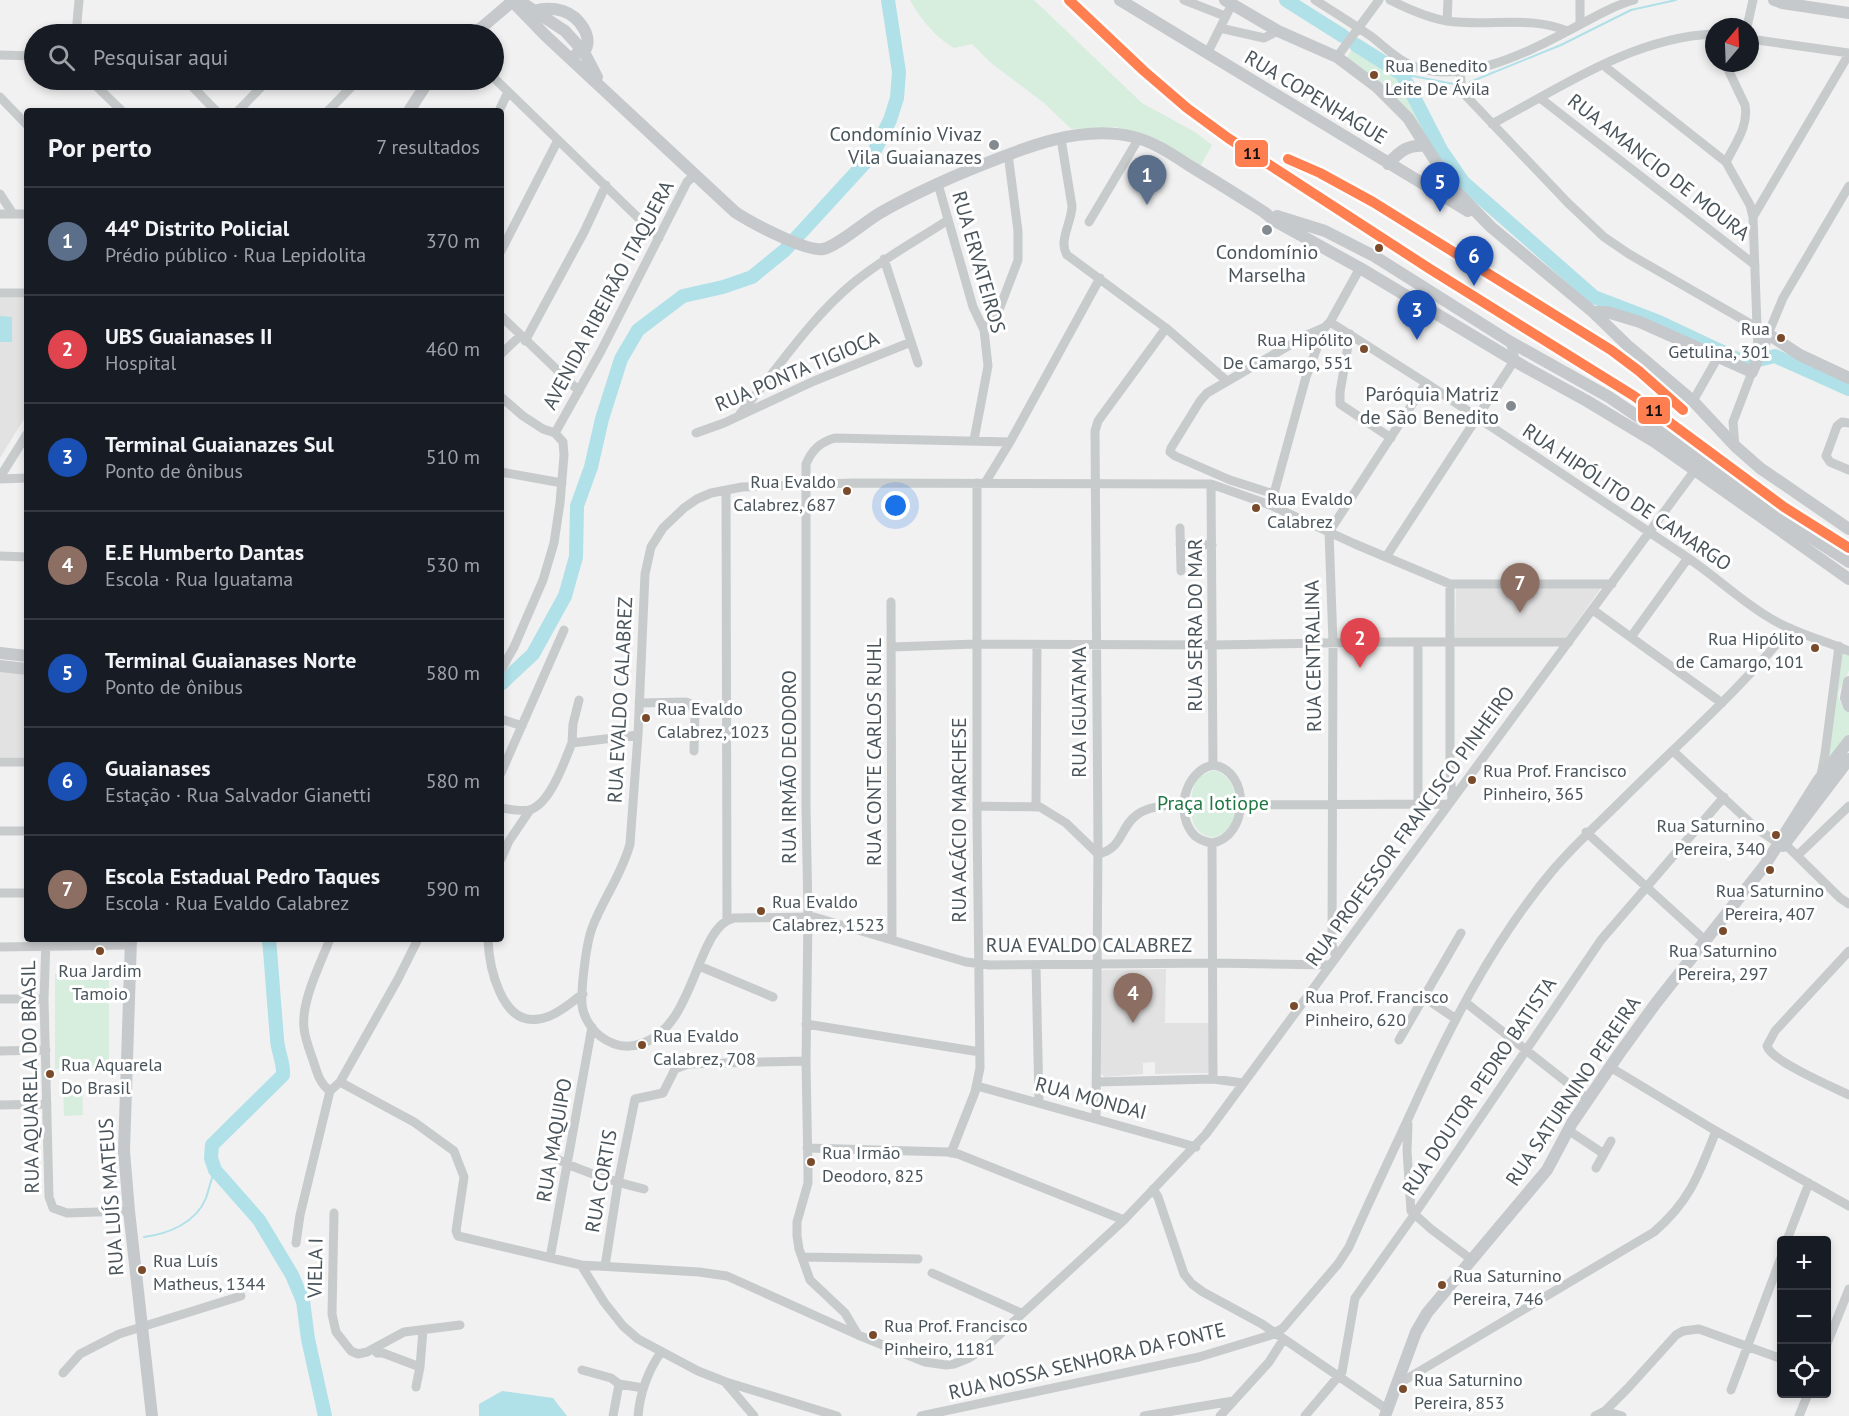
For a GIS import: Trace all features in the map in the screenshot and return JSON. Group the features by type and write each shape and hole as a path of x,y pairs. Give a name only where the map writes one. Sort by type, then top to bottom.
{"main road":[{"path":"514,0 565,31 584,52 605,90"},
{"path":"486,24 514,0"},
{"path":"514,0 546,36 735,212 748,221 817,249 831,246 881,212 1008,154 1061,139 1111,134 1139,138 1182,161 1275,221 1360,268 1514,361 1621,421 1695,470 1849,579"},
{"path":"1774,0 1849,13"},
{"name":"RUA COPENHAGUE","path":"1126,2 1491,227"},
{"path":"1228,2 1278,31 1341,52 1408,118 1452,187 1491,227 1693,400 1735,446 1760,468 1849,529"},
{"path":"534,11 550,8 561,10 578,21 586,33 588,44 584,52"},
{"path":"546,36 549,20 561,10"},
{"path":"559,48 584,52"},
{"path":"411,108 423,90"},
{"path":"1388,164 1400,152 1413,145 1426,146"},
{"path":"1400,152 1403,171"},
{"path":"1420,182 1431,177 1437,166"},
{"path":"1264,212 1325,231 1377,257 1509,340 1645,420 1753,500 1849,562"},
{"path":"1360,268 1366,260 1377,257"},
{"path":"1593,312 1607,312 1640,322 1719,357 1755,363 1767,334 1800,356 1849,378"},
{"path":"0,653 24,656"},
{"path":"0,666 24,669"},
{"path":"1849,682 1846,698 1849,706"},
{"name":"RUA SATURNINO PEREIRA","path":"1387,1413 1421,1321 1547,1170 1568,1130 1610,1067 1656,1003 1782,843 1823,785 1849,741"},
{"name":"RUA SATURNINO PEREIRA","path":"1823,785 1849,759"},
{"path":"1823,785 1849,771"},
{"name":"RUA LUÍS MATEUS","path":"131,942 123,1127 129,1211 152,1416"}],"street":[{"path":"77,24 79,0"},
{"path":"1184,0 1225,16"},
{"path":"1314,0 1357,31 1415,67 1460,75 1544,43 1600,13 1634,0"},
{"path":"1341,52 1379,0"},
{"path":"1390,0 1409,9 1448,21 1545,24 1568,31"},
{"path":"1448,0 1448,21"},
{"path":"1580,0 1580,24"},
{"path":"1749,18 1753,0"},
{"path":"1208,54 1225,16 1228,2"},
{"path":"1220,28 1264,38 1278,31"},
{"path":"1492,124 1642,47 1675,38 1705,36"},
{"path":"1754,217 1849,53 1759,40"},
{"path":"0,55 24,56"},
{"path":"1603,65 1726,162 1750,205 1754,217 1755,363 1733,422 1735,446"},
{"path":"1726,162 1747,119 1745,105 1729,72"},
{"path":"1460,75 1462,89 1492,124 1604,237 1629,254 1767,334 1783,298 1849,186"},
{"path":"504,88 659,238"},
{"path":"100,90 119,108"},
{"path":"196,90 213,108"},
{"path":"241,108 258,90"},
{"path":"331,108 348,90"},
{"path":"500,108 508,92"},
{"path":"0,97 24,122"},
{"name":"RUA AMANCIO DE MOURA","path":"1540,98 1755,265"},
{"path":"1089,222 1139,138"},
{"path":"1061,139 1072,206 1072,215 1065,234 1063,249 1066,255 1166,328 1227,381"},
{"path":"504,245 558,140"},
{"path":"984,330 999,310 1018,260 1018,231 1008,154"},
{"name":"AVENIDA RIBEIRÃO ITAQUERA","path":"555,433 687,183 695,175"},
{"name":"RUA ERVATEIROS","path":"938,184 973,307 984,330 988,366 974,440"},
{"path":"504,352 523,338 584,232 606,185"},
{"path":"0,194 13,214"},
{"path":"0,214 24,214"},
{"path":"740,414 829,305 884,259 948,220"},
{"path":"884,259 918,363"},
{"path":"1270,505 1303,386 1327,325 1360,268"},
{"path":"981,483 1010,442 1100,278"},
{"path":"0,293 24,293"},
{"path":"1756,315 1764,320 1773,319"},
{"path":"504,319 579,391"},
{"path":"1274,494 1220,476 1170,452 1200,401 1208,393 1327,325"},
{"name":"RUA HIPÓLITO DE CAMARGO","path":"1327,325 1350,334 1426,383 1717,577 1751,606 1790,628 1849,651"},
{"name":"RUA IGUATAMA","path":"1096,1118 1098,854 1096,425 1166,328"},
{"path":"1350,334 1340,404 1391,438"},
{"path":"1386,557 1514,361 1509,340"},
{"name":"RUA PONTA TIGIOCA","path":"696,433 911,342"},
{"path":"1693,400 1719,357"},
{"path":"1329,532 1426,383"},
{"name":"AVENIDA RIBEIRÃO ITAQUERA","path":"504,399 523,416 543,429 555,433 562,442 563,448 562,483 554,543 543,580 505,655"},
{"path":"1716,424 1727,426 1733,422"},
{"path":"1849,423 1842,422 1837,426 1826,456 1830,462 1849,470"},
{"name":"RUA IRMÃO DEODORO","path":"858,1335 845,1313 810,1280 796,1236 797,1222 808,1183 806,464 819,444 826,440 851,438 1010,442"},
{"path":"0,478 24,439"},
{"name":"RUA PROFESSOR FRANCISCO PINHEIRO","path":"340,1082 414,1122 454,1150 464,1177 456,1231 458,1236 581,1265 727,1276 858,1335 925,1362 946,1365 963,1361 978,1354 1124,1220 1196,1147 1695,470"},
{"path":"504,473 562,483"},
{"path":"0,478 24,478"},
{"name":"RUA ACÁCIO MARCHESE","path":"951,1153 977,1086 980,1068 976,644 981,483"},
{"name":"RUA EVALDO CALABREZ","path":"592,1027 582,1006 588,938 626,858 630,844 638,735 645,574 651,547 663,528 697,499 742,486 806,484 1211,484 1270,505 1450,584 1612,584"},
{"name":"RUA SERRA DO MAR","path":"1211,484 1214,645 1213,765"},
{"path":"592,1027 597,1034 611,1043 632,1046 645,1043 655,1037 676,1015 690,989 711,939 719,926 727,919 726,490"},
{"path":"1180,528 1181,571"},
{"name":"RUA CENTRALINA","path":"1329,532 1333,643 1332,945 1336,957"},
{"path":"1180,544 1212,545"},
{"path":"0,556 24,556"},
{"path":"1630,637 1688,558"},
{"path":"1241,805 1451,802 1450,584"},
{"name":"RUA CONTE CARLOS RUHL","path":"891,602 892,939"},
{"path":"1593,610 1722,703"},
{"name":"RUA NOSSA SENHORA DA FONTE","path":"921,1416 939,1415 1199,1358 1280,1336 1345,1254 1360,1227 1408,1118 1456,1019 1522,907 1586,832 1722,703 1790,628"},
{"path":"504,766 564,630"},
{"path":"1418,642 1418,804"},
{"path":"892,646 1569,642"},
{"path":"1036,646 1036,806"},
{"name":"RUA SATURNINO PEREIRA","path":"1823,785 1839,646"},
{"path":"504,852 530,810 550,790 560,773 572,743 573,724 579,700"},
{"path":"639,703 677,701 691,704 695,713 693,751"},
{"path":"504,720 522,726"},
{"path":"572,743 638,735"},
{"path":"1673,751 1756,828 1798,855 1845,901 1849,890"},
{"path":"0,762 24,762"},
{"path":"1213,765 1221,766 1234,777 1239,787 1241,805 1237,824 1232,831 1225,839 1212,843 1196,836 1189,827 1185,804 1186,789 1191,779 1200,770 1213,765"},
{"name":"RUA DOUTOR PEDRO BATISTA","path":"1305,1416 1338,1377 1343,1366 1355,1298 1414,1215 1600,940 1724,797"},
{"path":"977,806 1036,806 1060,818 1098,854 1115,847 1129,822 1137,815 1161,807 1185,804"},
{"path":"1798,855 1849,806"},
{"path":"504,808 530,810"},
{"path":"0,831 24,831"},
{"path":"1586,832 1706,940"},
{"path":"1212,843 1213,1079"},
{"path":"0,893 24,893"},
{"name":"RUA EVALDO CALABREZ","path":"727,919 808,916 979,964 1330,965"},
{"path":"1399,1040 1461,933"},
{"path":"0,947 46,943 131,942"},
{"path":"329,942 306,1003 304,1030 320,1080 330,1092"},
{"path":"296,1243 300,1215 330,1092 340,1082 416,942"},
{"path":"488,942 492,970 501,996 510,1008 524,1018 531,1020 547,1017 583,994"},
{"name":"RUA AQUARELA DO BRASIL","path":"46,943 44,999 49,1197 53,1208 74,1214 129,1211"},
{"path":"1849,951 1775,1031 1767,1046 1772,1055 1783,1062 1849,1095"},
{"path":"1036,965 1039,1103"},
{"path":"699,966 773,997"},
{"path":"1425,998 1456,1019"},
{"path":"0,999 44,999"},
{"path":"1465,1002 1588,1099"},
{"path":"806,1023 980,1052"},
{"name":"RUA MAQUIPO","path":"550,1258 592,1027"},
{"path":"0,1051 46,1050"},
{"name":"RUA CORTIS","path":"605,1266 618,1183 635,1099 640,1096 663,1093 675,1069 682,1065 806,1061"},
{"path":"1610,1067 1716,1131 1849,1206"},
{"path":"1096,1082 1213,1079 1243,1083"},
{"name":"RUA MONDAI","path":"977,1086 1196,1147"},
{"path":"0,1105 47,1104"},
{"path":"1408,1118 1407,1151 1411,1211 1472,1260"},
{"path":"1568,1130 1604,1154"},
{"path":"1398,1384 1654,1232 1669,1220 1689,1193 1716,1131"},
{"path":"1596,1168 1611,1141"},
{"path":"807,1148 951,1153 1124,1220"},
{"path":"549,1155 618,1183 644,1189"},
{"path":"1789,1236 1809,1183"},
{"path":"1153,1189 1158,1197 1184,1274 1188,1279 1203,1293 1280,1336 1387,1413"},
{"name":"VIELA I","path":"334,1213 332,1314 336,1332 349,1350 358,1354 382,1346 404,1332 423,1330"},
{"path":"802,1257 918,1259"},
{"path":"581,1265 604,1302 623,1326 638,1339 726,1382 837,1416"},
{"path":"1731,1390 1777,1268"},
{"path":"932,1273 1021,1313"},
{"path":"1828,1344 1849,1289"},
{"path":"63,1373 75,1359 119,1334 241,1296"},
{"path":"416,1387 423,1330 460,1325"},
{"path":"1595,1416 1605,1411 1676,1335 1683,1331 1699,1329 1777,1357"},
{"path":"1220,1416 1269,1362 1280,1336"},
{"path":"638,1416 643,1388 661,1352"},
{"path":"377,1353 383,1353 420,1367"},
{"path":"582,1370 611,1378 619,1384 643,1388"},
{"path":"726,1382 754,1416"},
{"path":"613,1416 619,1384"},
{"path":"1799,1416 1806,1398"},
{"path":"1144,1416 1233,1401"},
{"path":"1605,1411 1622,1416"}],"shaded area":[{"path":"0,298 24,298 24,419 0,458"},
{"path":"1456,587 1601,588 1566,637 1455,637"},
{"path":"0,671 24,675 24,757 0,757"},
{"path":"1166,969 1165,1023 1210,1023 1210,1073 1155,1074 1155,1062 1143,1063 1143,1074 1105,1077 1101,1074 1101,973 1103,970"}],"green space":[{"path":"910,0 1034,0 1142,103 1195,132 1212,145 1200,167 1141,134 1115,127 1071,129 1044,103 991,63 972,44 954,48 941,39 923,20"},
{"path":"1354,46 1403,79 1434,147 1431,148 1347,58"},
{"path":"1840,652 1849,655 1849,670 1838,695 1839,700 1849,712 1849,734 1827,765"},
{"name":"Praça Iotiope","path":"1213,770 1223,774 1230,782 1235,793 1236,804 1230,825 1223,833 1213,837 1204,835 1197,829 1191,814 1191,804 1197,778"},
{"path":"109,973 109,1068 55,1069 55,974"},
{"path":"82,1083 83,1115 64,1116 63,1084"}],"water":[{"path":"0,316 12,317 12,342 0,342"},
{"path":"502,1391 553,1398 567,1416 479,1416 479,1404"}],"waterway":[{"path":"504,681 533,654 565,596 576,557 577,506 591,467 602,419 621,359 638,330 683,296 723,287 752,277 785,250 873,154 890,120 897,98 899,72 888,0"},
{"path":"1286,0 1343,36"},
{"path":"1470,82 1561,45 1631,10 1676,0"},
{"path":"1356,45 1402,74 1441,150 1463,182 1594,297 1659,322 1746,363 1775,356 1849,389"},
{"path":"1402,74 1454,84"},
{"path":"269,942 277,1043 283,1075 212,1145 211,1158 215,1170 259,1220 292,1275 303,1301 308,1339 325,1416"},
{"path":"144,1237 172,1230 188,1221 206,1198 215,1170"}],"transit line":[{"name":"11","path":"1069,0 1144,71 1187,108 1228,138 1430,269 1634,396 1784,507 1849,548"},
{"name":"11","path":"1288,159 1320,173 1373,202 1611,350 1683,410"}],"place":[{"name":"Rua Benedito Leite De Ávila","path":"1374,75"},
{"name":"Condomínio Vivaz Vila Guaianazes","path":"994,145"},
{"name":"44º Distrito Policial","path":"1147,205"},
{"name":"Terminal Guaianases Norte","path":"1440,212"},
{"name":"Condomínio Marselha","path":"1267,230"},
{"name":"Guaianases","path":"1474,286"},
{"name":"Rua Getulina, 301","path":"1781,338"},
{"name":"Terminal Guaianazes Sul","path":"1417,340"},
{"name":"Rua Hipólito De Camargo, 551","path":"1364,349"},
{"name":"Paróquia Matriz de São Benedito","path":"1511,406"},
{"name":"Rua Evaldo Calabrez, 687","path":"847,491"},
{"name":"Rua Evaldo Calabrez","path":"1256,508"},
{"name":"Escola Estadual Pedro Taques","path":"1520,613"},
{"name":"Rua Hipólito de Camargo, 101","path":"1815,648"},
{"name":"UBS Guaianases II","path":"1360,668"},
{"name":"Rua Evaldo Calabrez, 1023","path":"646,718"},
{"name":"Rua Prof. Francisco Pinheiro, 365","path":"1472,780"},
{"name":"Rua Saturnino Pereira, 340","path":"1776,835"},
{"name":"Rua Saturnino Pereira, 407","path":"1770,870"},
{"name":"Rua Evaldo Calabrez, 1523","path":"761,911"},
{"name":"Rua Saturnino Pereira, 297","path":"1723,931"},
{"name":"Rua Jardim Tamoio","path":"100,951"},
{"name":"Rua Prof. Francisco Pinheiro, 620","path":"1294,1006"},
{"name":"E.E Humberto Dantas","path":"1133,1023"},
{"name":"Rua Evaldo Calabrez, 708","path":"642,1045"},
{"name":"Rua Aquarela Do Brasil","path":"50,1074"},
{"name":"Rua Irmão Deodoro, 825","path":"811,1162"},
{"name":"Rua Luís Matheus, 1344","path":"142,1270"},
{"name":"Rua Saturnino Pereira, 746","path":"1442,1285"},
{"name":"Rua Prof. Francisco Pinheiro, 1181","path":"873,1335"},
{"name":"Rua Saturnino Pereira, 853","path":"1403,1389"}]}
